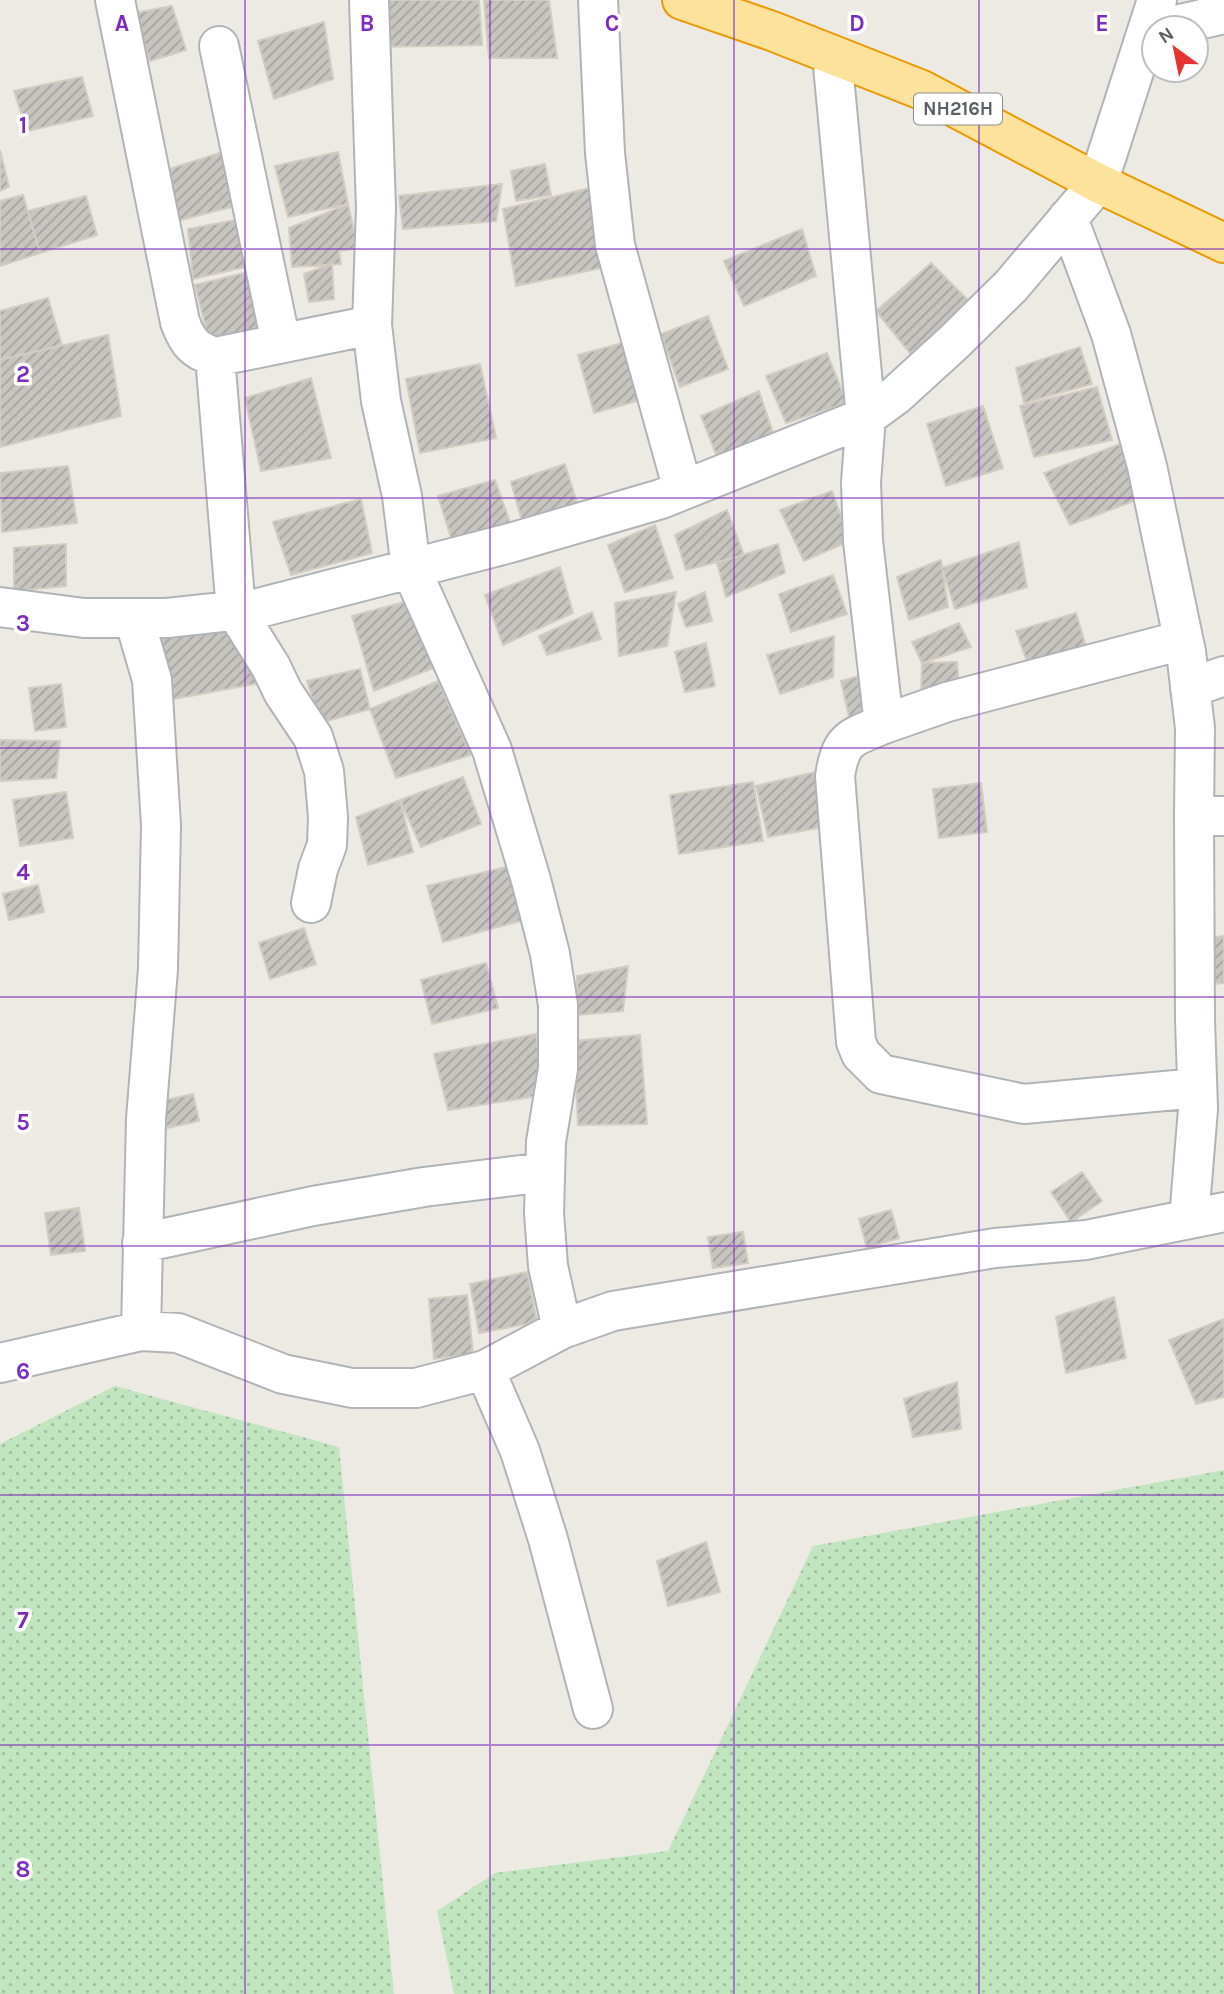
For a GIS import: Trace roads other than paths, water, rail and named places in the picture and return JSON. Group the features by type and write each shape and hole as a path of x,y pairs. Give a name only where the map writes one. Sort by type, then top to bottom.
{"highway":[{"name":"NH216H","path":"682,0 922,90 1098,183 1224,243"}],"street":[{"path":"115,0 180,322 198,352 215,357 372,325"},
{"path":"369,0 376,208 372,325 381,401 402,496 411,569 492,750 550,954 558,1005 558,1069 546,1142 544,1213 548,1266 562,1329"},
{"path":"598,0 605,153 615,245 683,490"},
{"path":"219,46 281,343"},
{"path":"832,55 866,417 860,482 863,541 884,724"},
{"path":"0,607 84,618 166,618 259,608 411,569 661,499 866,417 896,395 953,344 1011,286 1098,183 1140,64"},
{"path":"0,1363 141,1331 178,1333 283,1374 352,1388 415,1388 485,1370 562,1329 613,1311 995,1248 1086,1240 1206,1216 1209,816 1195,728 1207,682 1183,640 1144,453 1111,334 1068,218"},
{"path":"215,357 236,611 271,667 283,692 313,737 324,771 328,817 327,845 318,869 311,903"},
{"path":"134,618 152,680 161,825 158,970 146,1119 141,1331"},
{"path":"1183,640 947,702 884,724 851,737 839,754 835,776 856,1042 861,1054 881,1074 1024,1104 1206,1101"},
{"path":"142,1243 350,1200 424,1187 545,1172"},
{"path":"485,1370 520,1451 548,1539 593,1709"}]}
